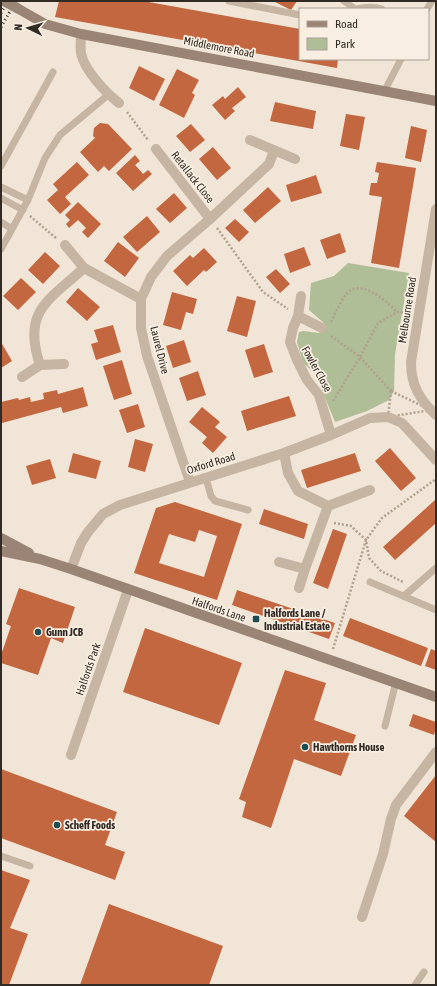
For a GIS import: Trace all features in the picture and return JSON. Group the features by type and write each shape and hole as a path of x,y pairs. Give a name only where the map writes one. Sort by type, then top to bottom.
{"street":[{"name":"Middlemore Road","path":"4,1 45,24 81,34 385,90 436,101"},
{"path":"81,34 81,53 84,64 108,95 119,103"},
{"path":"250,140 295,159"},
{"name":"Retallack Close","path":"156,150 210,219"},
{"name":"Laurel Drive","path":"190,482 147,356 141,328 141,299 151,277 167,256 210,219 269,164 274,151"},
{"name":"Melbourne Road","path":"434,411 418,394 411,373 411,362 436,209"},
{"path":"65,245 84,268 141,299"},
{"path":"40,365 34,349 34,328 38,313 47,301 84,268"},
{"name":"Fowler Close","path":"301,296 298,316 293,328 290,342 304,373 319,395 331,435"},
{"path":"298,316 324,330"},
{"path":"22,377 40,365 64,364"},
{"path":"388,417 402,423 436,460"},
{"name":"Oxford Road","path":"71,570 81,543 103,514 120,505 284,453 370,418 388,417"},
{"path":"284,453 288,473 298,492 328,506 370,490"},
{"path":"299,588 328,506"},
{"name":"Halfords Lane","path":"1,538 40,559"},
{"name":"Halfords Lane","path":"1,551 40,559 436,697"},
{"path":"279,562 305,570"},
{"name":"Halfords Park","path":"72,755 128,590"},
{"path":"362,917 383,854 391,819 396,805 436,752"}],"lane":[{"path":"229,1 299,15"},
{"path":"344,1 354,8"},
{"path":"361,8 380,8"},
{"path":"385,90 400,60"},
{"path":"1,166 53,72"},
{"path":"1,249 28,200 45,158 60,135 108,95"},
{"path":"1,187 28,200"},
{"path":"1,198 23,210"},
{"path":"1,222 12,228"},
{"path":"206,478 211,496 215,501 248,510"},
{"path":"404,596 436,568"},
{"path":"370,582 436,610"},
{"path":"385,726 396,682"},
{"path":"1,856 30,866"},
{"path":"416,985 424,972"}],"path":[{"path":"119,103 156,150"},
{"path":"23,210 65,245"},
{"path":"210,219 263,292 298,316"},
{"path":"397,312 384,299 371,292 360,289 351,290 324,330 360,357 390,391 434,411"},
{"path":"325,414 360,357 378,323 397,312 418,314"},
{"path":"388,417 390,391"},
{"path":"330,659 366,540 382,518 436,479"},
{"path":"324,520 351,526 366,540 369,558 381,571 413,588"}],"green space":[{"path":"348,263 409,273 395,354 394,391 389,400 367,411 335,422 315,373 303,363 297,342 299,332 319,333 324,323 309,310 311,283 334,276"}],"building":[{"path":"59,1 143,1 299,29 299,60 338,60 337,68 55,17"},
{"path":"273,1 297,1 291,10"},
{"path":"139,66 165,79 154,101 129,88"},
{"path":"177,69 199,80 192,93 195,95 184,118 159,105"},
{"path":"238,87 246,97 232,108 235,111 225,120 212,105 223,96 225,99"},
{"path":"275,102 316,111 313,129 270,121"},
{"path":"346,114 365,117 359,150 340,146"},
{"path":"100,123 108,124 132,149 109,171 104,166 98,172 80,152 95,138 93,136 94,128"},
{"path":"191,124 205,140 190,152 176,136"},
{"path":"411,126 427,130 421,162 405,158"},
{"path":"213,147 231,168 217,180 199,159"},
{"path":"135,155 140,161 135,165 143,174 148,170 152,174 133,191 116,173"},
{"path":"77,162 89,175 65,197 71,204 60,214 47,200 58,190 53,184"},
{"path":"377,162 416,168 399,268 371,263 382,197 369,195 371,183 377,183 379,173 375,172"},
{"path":"316,175 322,193 291,202 286,185"},
{"path":"268,187 281,201 255,223 243,210"},
{"path":"174,193 187,208 170,223 156,209"},
{"path":"78,202 101,224 88,238 82,232 86,228 78,220 69,228 66,224 70,220 65,215"},
{"path":"147,216 160,232 137,252 123,237"},
{"path":"235,219 249,232 239,242 225,228"},
{"path":"340,233 346,252 327,259 320,240"},
{"path":"118,242 139,258 125,277 104,261"},
{"path":"304,247 311,265 290,273 284,254"},
{"path":"204,248 217,262 206,272 204,270 187,286 173,271 190,255 193,258"},
{"path":"45,252 60,266 43,284 28,270"},
{"path":"276,269 290,284 280,293 266,277"},
{"path":"21,278 36,292 18,310 3,296"},
{"path":"78,288 100,307 87,321 66,302"},
{"path":"172,292 197,299 193,314 186,312 181,330 163,325"},
{"path":"237,296 256,301 247,337 227,331"},
{"path":"113,325 121,352 96,360 91,344 98,342 94,330"},
{"path":"184,340 191,362 173,368 166,346"},
{"path":"1,342 12,361 1,368"},
{"path":"264,344 273,372 254,378 245,350"},
{"path":"122,360 132,394 114,400 103,366"},
{"path":"198,371 206,395 187,401 179,378"},
{"path":"83,387 88,406 63,413 61,407 2,423 1,402 30,397 31,402 44,399 43,393 57,390 58,394"},
{"path":"289,396 296,416 247,431 241,411"},
{"path":"138,404 145,427 127,433 119,410"},
{"path":"202,407 220,422 215,427 227,437 213,453 202,443 207,437 189,422"},
{"path":"135,439 153,444 145,472 128,467"},
{"path":"390,448 416,478 401,491 375,461"},
{"path":"73,453 101,461 96,479 68,472"},
{"path":"355,453 361,471 307,488 301,470"},
{"path":"50,459 56,478 32,485 26,466"},
{"path":"435,500 436,523 395,560 383,547"},
{"path":"175,502 242,524 217,600 134,573 156,508","holes":["199,530 217,536 204,577 159,563 169,534 195,542"]},
{"path":"264,509 308,524 304,539 259,524"},
{"path":"333,529 347,534 328,589 313,583"},
{"name":"Gunn JCB","path":"19,588 75,607 63,643 51,638 38,675 1,663 1,655 11,626 6,624"},
{"path":"237,590 335,623 329,639 232,605"},
{"path":"350,618 428,648 421,666 343,636"},
{"path":"145,628 242,663 219,725 123,692"},
{"path":"431,649 436,651 436,670 425,666"},
{"name":"Hawthorns House","path":"285,670 326,683 314,720 356,735 341,776 294,759 271,828 242,817 246,802 239,799"},
{"path":"413,714 436,722 434,735 409,726"},
{"name":"Scheff Foods","path":"1,769 117,812 105,845 125,852 115,880 1,838"},
{"path":"436,775 436,842 404,816"},
{"path":"1,870 30,880 10,928 28,934 9,985 1,985"},
{"path":"109,904 223,946 209,985 80,985"}],"railway":[{"path":"1,13 8,1"},
{"path":"1,27 16,1"}],"place":[{"name":"Halfords Lane / Industrial Estate","path":"256,619"},
{"name":"Gunn JCB","path":"38,632"},
{"name":"Hawthorns House","path":"305,747"},
{"name":"Scheff Foods","path":"57,825"}]}
